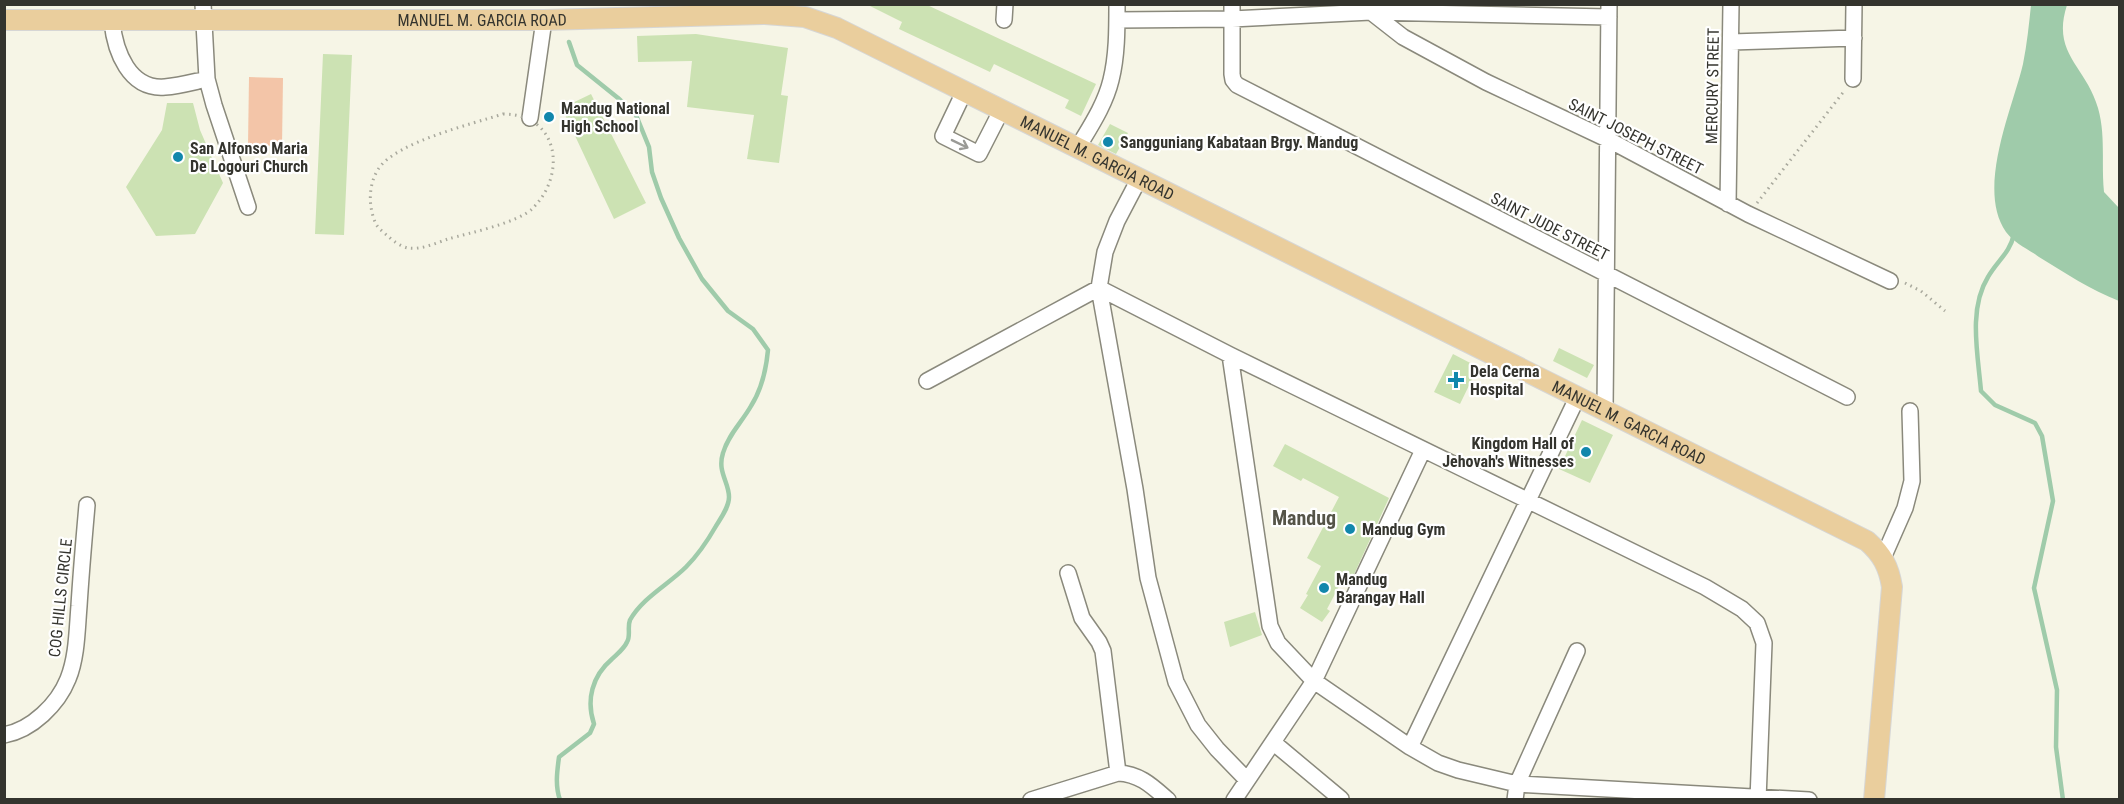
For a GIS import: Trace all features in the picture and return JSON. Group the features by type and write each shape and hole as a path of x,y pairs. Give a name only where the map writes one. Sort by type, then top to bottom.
{"main road":[{"name":"MANUEL M. GARCIA ROAD","path":"4,21 112,22 203,13 544,20 805,11 1077,149 1857,535 1876,548 1883,558"},
{"path":"1874,800 1891,595 1889,570 1883,558"}],"street":[{"name":"MERCURY STREET","path":"1728,204 1731,4"},
{"path":"1853,79 1854,4"},
{"path":"1077,149 1096,117 1110,82 1114,62 1117,12 1232,12 1371,8 1609,10 1605,409"},
{"name":"SAINT JOSEPH STREET","path":"1371,8 1403,37 1443,59 1609,140 1748,214 1890,281"},
{"name":"SAINT JUDE STREET","path":"1232,12 1232,74 1237,85 1847,397"},
{"path":"203,13 207,79 213,105 248,207"},
{"path":"530,118 544,20"},
{"path":"112,22 114,40 122,61 132,75 146,84 163,87 207,79"},
{"path":"1731,42 1854,38"},
{"path":"964,92 943,136 978,154 1001,111"},
{"path":"1139,179 1117,221 1105,252 1099,288 1135,489 1148,578 1176,682 1198,725 1247,780"},
{"path":"1099,288 1230,355 1705,587 1742,609 1757,623 1764,643 1758,798"},
{"path":"927,381 1099,288"},
{"path":"1230,355 1270,626 1278,643 1314,681 1410,747 1438,763 1458,770 1517,784 1809,800"},
{"path":"1410,747 1578,396"},
{"path":"1883,558 1905,508 1912,481 1910,411"},
{"path":"1234,800 1314,681 1424,450"},
{"name":"COG HILLS CIRCLE","path":"4,735 12,734 34,721 56,701 68,678 76,639 87,505"},
{"path":"1068,573 1082,618 1100,642 1103,651 1118,773"},
{"path":"1515,800 1517,784 1577,651"},
{"path":"1274,743 1341,799"},
{"path":"1031,800 1118,773 1144,780 1168,800"}],"path":[{"path":"1748,214 1853,79"},
{"path":"503,114 517,114 530,118 539,124 548,136 553,158 552,175 544,193 531,209 514,219 423,247 407,248 393,241 377,226 370,205 371,186 379,168 395,153 503,114"},
{"path":"1890,281 1910,285 1945,311"}],"shaded area":[{"path":"2031,5 2067,5 2063,36 2072,59 2093,94 2098,108 2102,129 2104,192 2119,208 2119,301 2078,281 2017,243 2006,232 1998,214 1994,194 1995,172 1999,149 2023,64"},
{"path":"249,77 283,78 282,146 248,145"}],"building":[{"path":"866,4 925,4 1096,84 1081,116 1065,108 1069,100 994,64 990,72 899,29 902,22"},
{"path":"696,34 788,48 781,95 788,96 779,163 747,159 754,115 687,107 692,61 638,62 637,36"},
{"path":"323,54 352,55 344,235 315,234"},
{"path":"591,94 646,203 614,219 562,108"},
{"name":"San Alfonso Maria De Logouri Church","path":"167,103 193,103 200,130 223,183 195,234 156,236 126,187 162,130"},
{"path":"1110,124 1128,133 1116,154 1098,145"},
{"path":"1559,348 1594,365 1587,378 1553,361"},
{"path":"1453,354 1478,367 1460,404 1434,392"},
{"path":"1582,420 1613,435 1590,483 1559,469"},
{"path":"1285,444 1389,498 1351,581 1344,577 1327,609 1330,611 1322,622 1300,608 1321,566 1307,558 1339,497 1303,478 1301,481 1273,466"},
{"path":"1255,612 1262,635 1230,647 1224,622"}],"waterway":[{"path":"560,800 557,784 559,757 590,733 594,724 591,697 595,681 605,666 626,645 629,637 629,623 635,612 699,552 726,508 729,497 721,466 723,453 728,440 758,393 765,372 768,350 753,329 728,311 702,279 679,238 661,198 652,172 649,147 636,115 577,65 569,42"},
{"path":"2014,234 2010,246 1988,277 1982,290 1976,318 1977,348 1981,391 1995,405 2035,423 2042,436 2053,501 2034,588 2057,690 2056,747 2063,800"}],"place":[{"name":"Mandug National High School","path":"549,117"},
{"name":"Sangguniang Kabataan Brgy. Mandug","path":"1108,142"},
{"name":"San Alfonso Maria De Logouri Church","path":"178,157"},
{"name":"Dela Cerna Hospital","path":"1456,380"},
{"name":"Kingdom Hall of Jehovah's Witnesses","path":"1586,452"},
{"name":"Mandug Gym","path":"1350,529"},
{"name":"Mandug Barangay Hall","path":"1324,588"}],"district":[{"name":"Mandug","path":"1304,518"}]}
